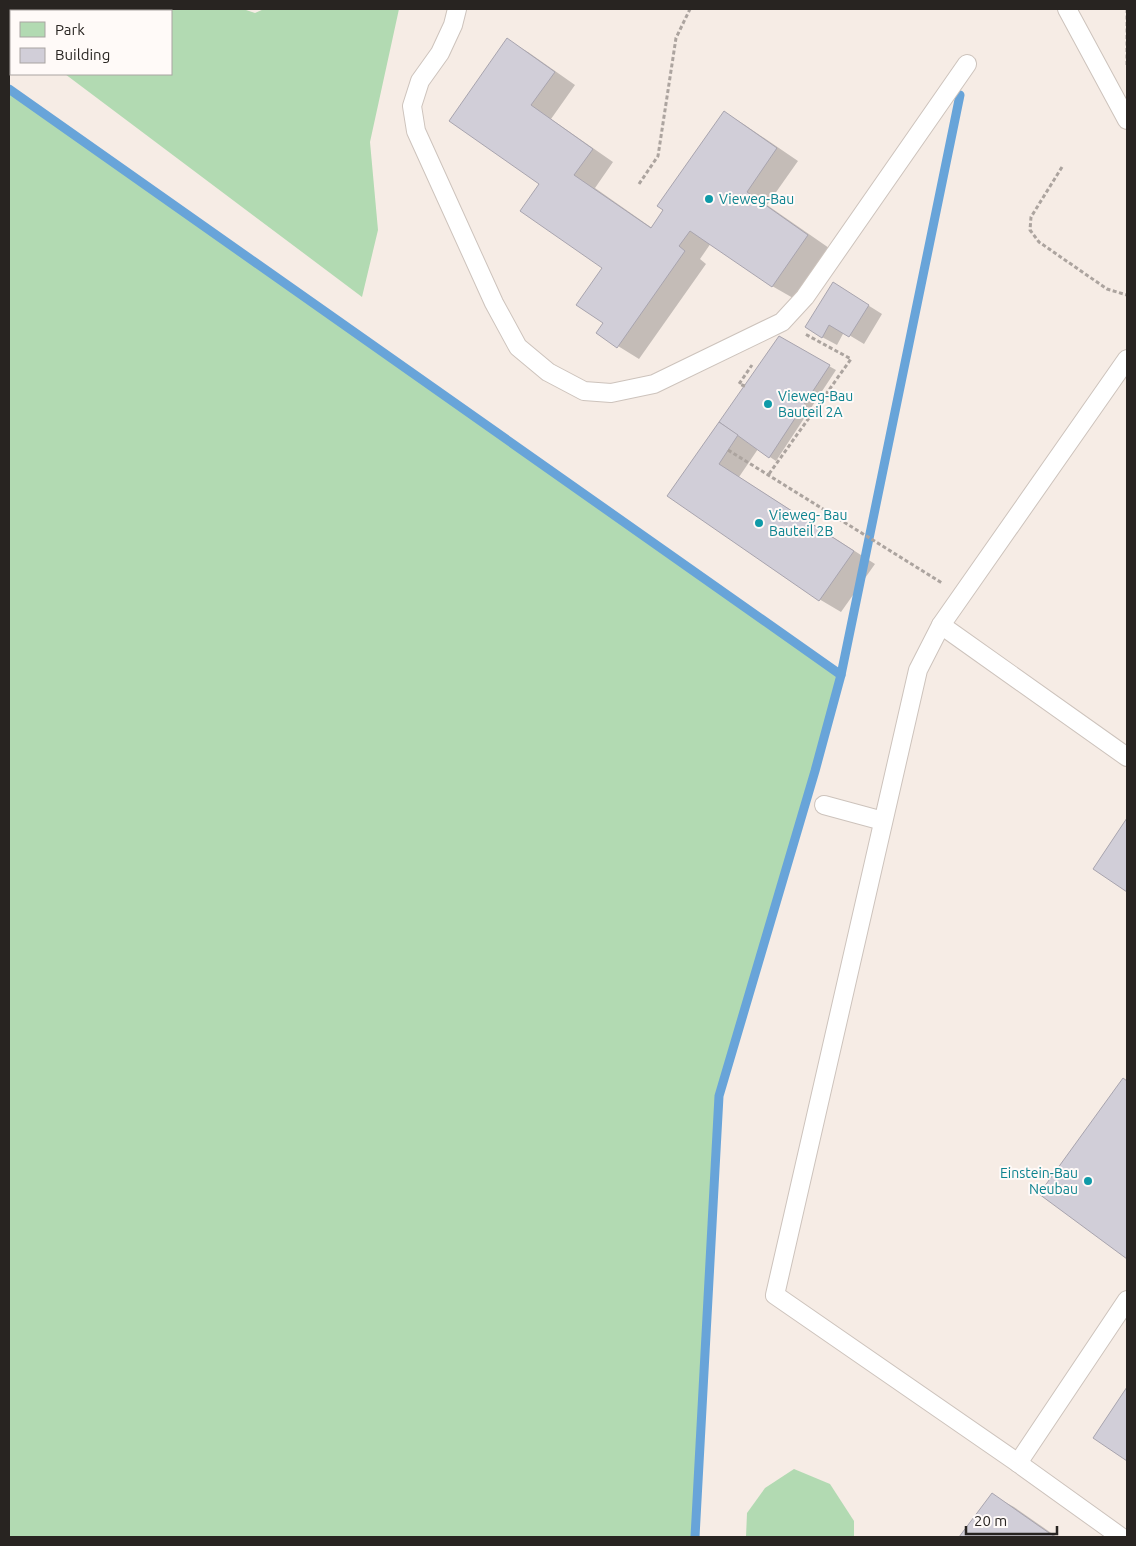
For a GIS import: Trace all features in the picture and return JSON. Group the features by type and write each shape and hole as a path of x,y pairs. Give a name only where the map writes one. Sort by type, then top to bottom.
{"lane":[{"path":"457,9 453,25 440,53 420,81 412,106 416,131 494,303 518,347 548,372 584,391 611,393 654,384 782,322 805,297 967,64"},
{"path":"1066,9 1127,120"},
{"path":"1121,1537 1018,1462 775,1295 918,670 941,625 1127,359"},
{"path":"941,625 1127,757"},
{"path":"824,805 883,821"},
{"path":"1018,1462 1127,1300"}],"path":[{"path":"639,184 658,156 676,38 690,9"},
{"path":"1126,9 1127,70"},
{"path":"1062,167 1031,217 1030,230 1039,242 1107,290 1127,295"},
{"path":"769,474 851,359 782,322"},
{"path":"745,386 739,384 755,360"},
{"path":"728,450 962,595"}],"green space":[{"path":"243,9 255,13 264,9 399,9 370,142 378,230 362,297 66,75 172,75 172,10 61,10"},
{"path":"9,89 841,675 815,771 719,1096 695,1537 9,1537"},
{"path":"794,1469 830,1484 854,1521 854,1537 746,1537 747,1513 765,1488"}],"building":[{"name":"Vieweg-Bau","path":"507,38 555,72 531,105 593,149 574,175 651,228 663,210 657,206 724,111 777,148 747,192 808,235 772,287 690,231 679,246 685,251 617,348 596,333 603,323 576,305 602,268 520,211 539,184 449,121"},
{"path":"833,282 869,305 849,337 829,325 822,338 805,327"},
{"name":"Vieweg-Bau Bauteil 2A","path":"779,336 830,365 769,458 719,422"},
{"name":"Vieweg- Bau Bauteil 2B","path":"719,422 738,435 719,464 854,551 819,601 667,496"},
{"path":"1127,818 1127,892 1093,869"},
{"name":"Einstein-Bau Neubau","path":"1123,1078 1127,1081 1127,1259 1039,1194"},
{"path":"1127,1387 1127,1461 1093,1438"},
{"path":"992,1493 1039,1526 1055,1537 959,1537"}],"waterway":[{"path":"9,89 841,675"},
{"path":"695,1537 719,1096 815,771 841,675 960,95"}],"place":[{"name":"Vieweg-Bau","path":"709,199"},
{"name":"Vieweg-Bau Bauteil 2A","path":"768,404"},
{"name":"Vieweg- Bau Bauteil 2B","path":"759,523"},
{"name":"Einstein-Bau Neubau","path":"1088,1181"}]}
